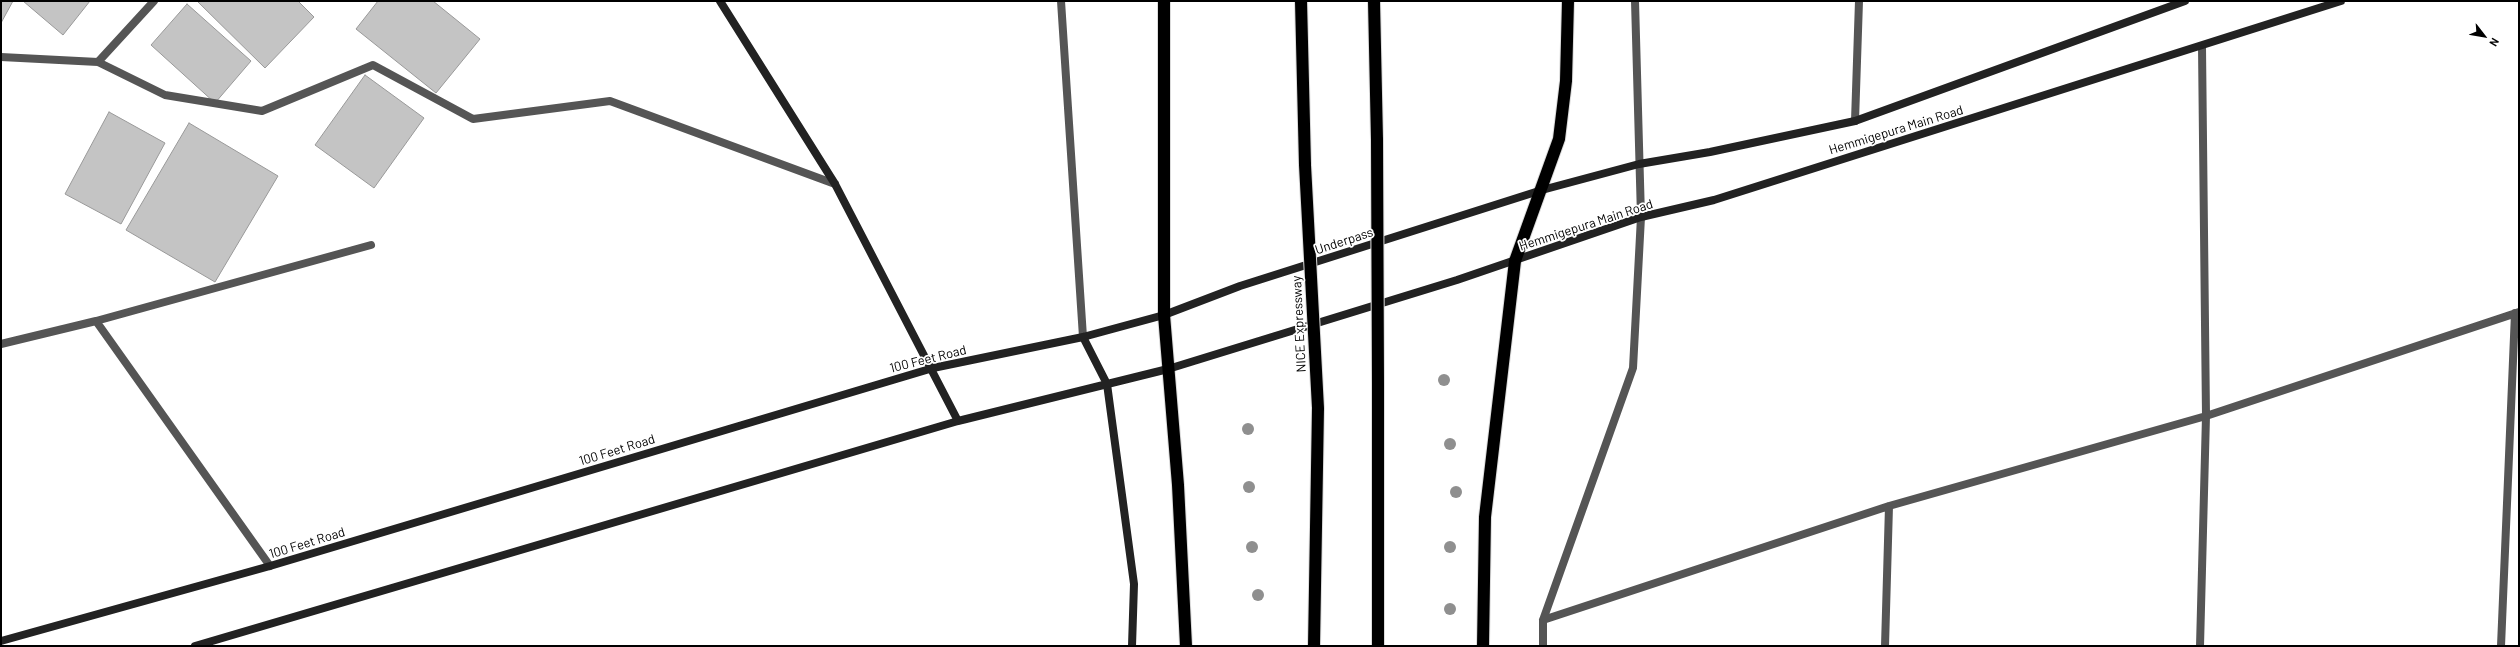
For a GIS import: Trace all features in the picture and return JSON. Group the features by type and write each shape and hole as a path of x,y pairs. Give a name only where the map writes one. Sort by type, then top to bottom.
{"highway":[{"path":"1164,1 1164,315 1178,485 1186,646"},
{"name":"NICE Expressway","path":"1300,1 1305,165 1318,408 1314,646"},
{"path":"1374,1 1377,140 1378,646"},
{"path":"1483,646 1485,517 1515,261 1542,190 1559,139 1566,81 1568,1"}],"main road":[{"path":"720,1 835,184 933,368 958,421"},
{"name":"Hemmigepura Main Road","path":"1455,218 1542,190 1639,164 1710,152 1855,121 2185,1"},
{"name":"Hemmigepura Main Road","path":"1168,369 1456,280 1641,217 1714,200 2202,47 2341,1"},
{"name":"Underpass","path":"1240,286 1455,218"},
{"name":"100 Feet Road","path":"1,642 270,566 933,368 1083,337 1164,315 1240,286"},
{"path":"1083,337 1107,384 1134,584 1132,646"},
{"path":"195,646 958,421 1168,369"}],"street":[{"path":"98,62 154,1"},
{"path":"1061,1 1083,337"},
{"path":"1543,646 1543,620 1633,368 1641,217 1635,1"},
{"path":"1855,121 1859,1"},
{"path":"2200,646 2206,416 2202,47"},
{"path":"1,57 98,62 165,95 262,111 373,65 473,119 610,101 835,184"},
{"path":"1,344 96,321 370,245"},
{"path":"1543,620 1889,506 2206,416 2517,312 2501,646"},
{"path":"96,321 270,566"},
{"path":"1885,646 1889,506"}],"building":[{"path":"1,1 13,1 1,23"},
{"path":"23,1 90,1 63,35"},
{"path":"197,1 298,1 314,17 265,68"},
{"path":"378,1 433,1 480,39 436,93 356,29"},
{"path":"187,4 251,61 215,103 151,45"},
{"path":"365,75 424,118 374,188 315,145"},
{"path":"109,112 165,143 121,224 65,194"},
{"path":"189,123 278,176 215,282 126,230"}]}
